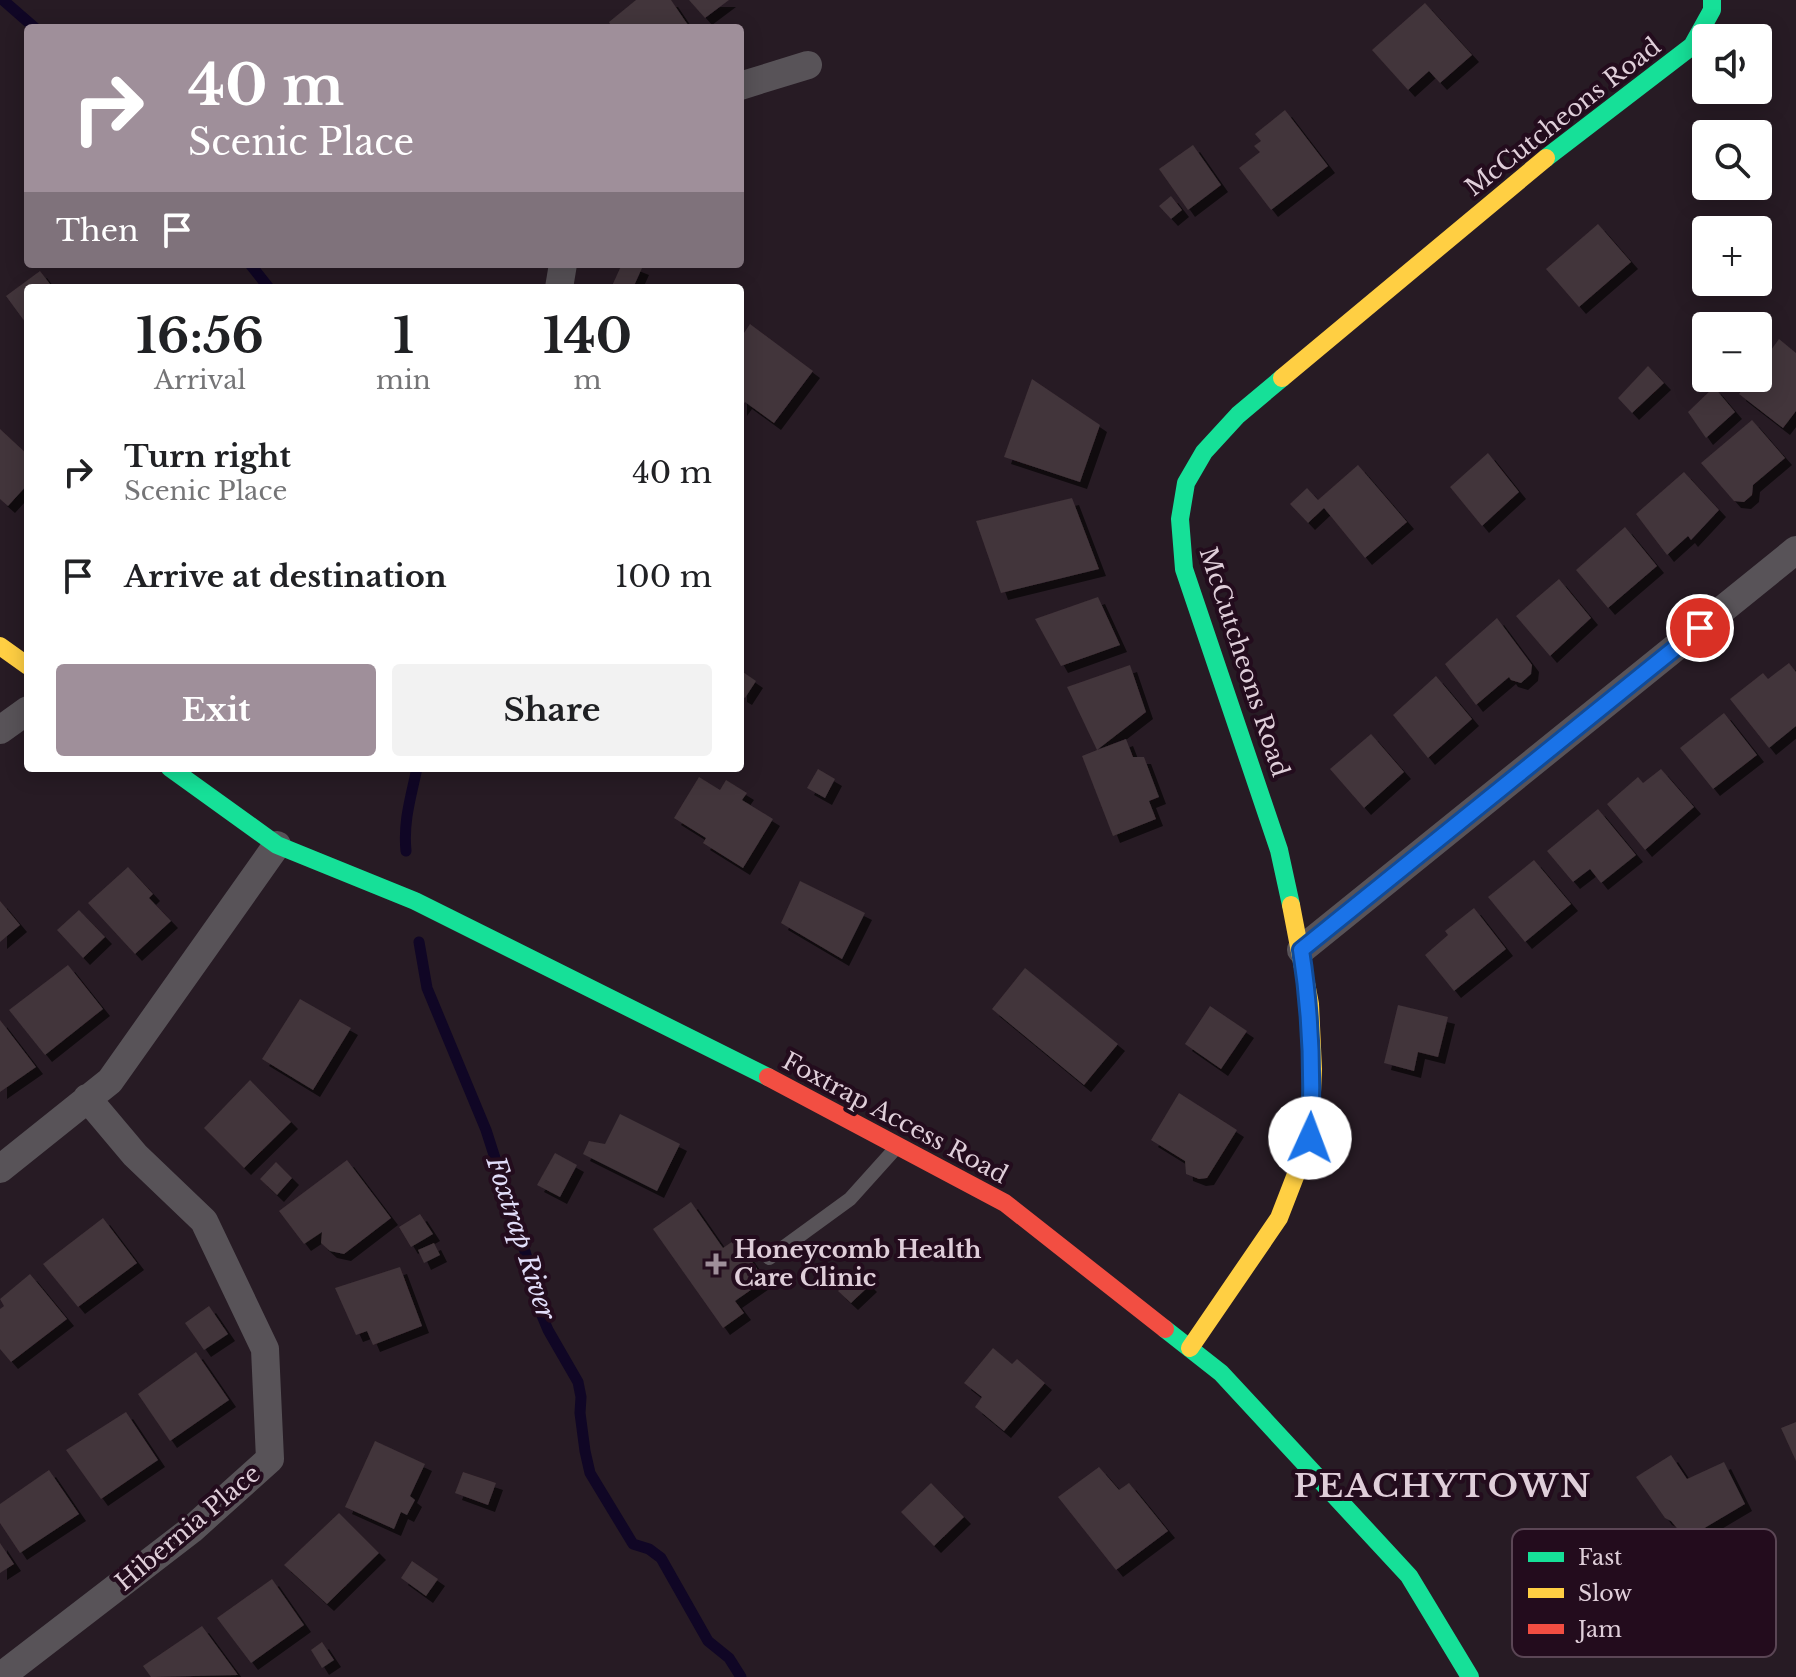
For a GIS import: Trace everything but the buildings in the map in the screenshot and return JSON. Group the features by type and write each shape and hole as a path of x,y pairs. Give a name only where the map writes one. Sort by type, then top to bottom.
{"main road":[{"name":"McCutcheons Road","path":"1190,1348 1279,1218 1310,1138 1313,1069 1310,1004 1279,850 1184,569 1178,523 1183,484 1205,448 1238,415 1549,156 1692,46 1712,10 1712,0"},
{"path":"0,646 24,663"},
{"name":"Foxtrap Access Road","path":"177,772 277,845 415,901 818,1102 1005,1203 1221,1373 1409,1576 1470,1677"}],"street":[{"path":"744,85 808,65"},
{"path":"1301,950 1796,550"},
{"path":"0,730 24,713"},
{"path":"0,1169 110,1081 277,845"},
{"name":"Hibernia Place","path":"0,1677 191,1530 270,1459 265,1349 204,1221 135,1155 87,1098"}],"lane":[{"path":"769,1258 850,1199 898,1145"}],"waterway":[{"name":"Foxtrap River","path":"3,0 30,24"},
{"name":"Foxtrap River","path":"253,268 266,284"},
{"name":"Foxtrap River","path":"406,851 407,819 416,772"},
{"name":"Foxtrap River","path":"419,942 427,988 486,1130 529,1264 538,1306 578,1382 590,1473 633,1544 649,1549 661,1558 708,1641 729,1658 741,1677"}],"traffic: fast":[{"path":"1546,158 1692,46 1712,10 1712,0"},
{"path":"1282,378 1238,415 1204,452 1186,483 1180,519 1184,569 1279,850 1291,905"},
{"path":"176,772 277,845 415,901 768,1077"},
{"path":"1165,1329 1221,1373 1409,1576 1470,1677"}],"traffic: slow":[{"path":"1282,378 1546,158"},
{"path":"0,646 24,663"},
{"path":"1190,1348 1279,1218 1310,1138 1313,1069 1310,1004 1291,905"}],"traffic: jam":[{"path":"768,1077 1005,1203 1165,1329"}],"place":[{"name":"Honeycomb Health Care Clinic","path":"716,1264"}],"district":[{"name":"PEACHYTOWN","path":"1443,1486"}],"route":[{"path":"1310,1138 1313,1069 1310,1004 1301,950 1700,628"}]}
